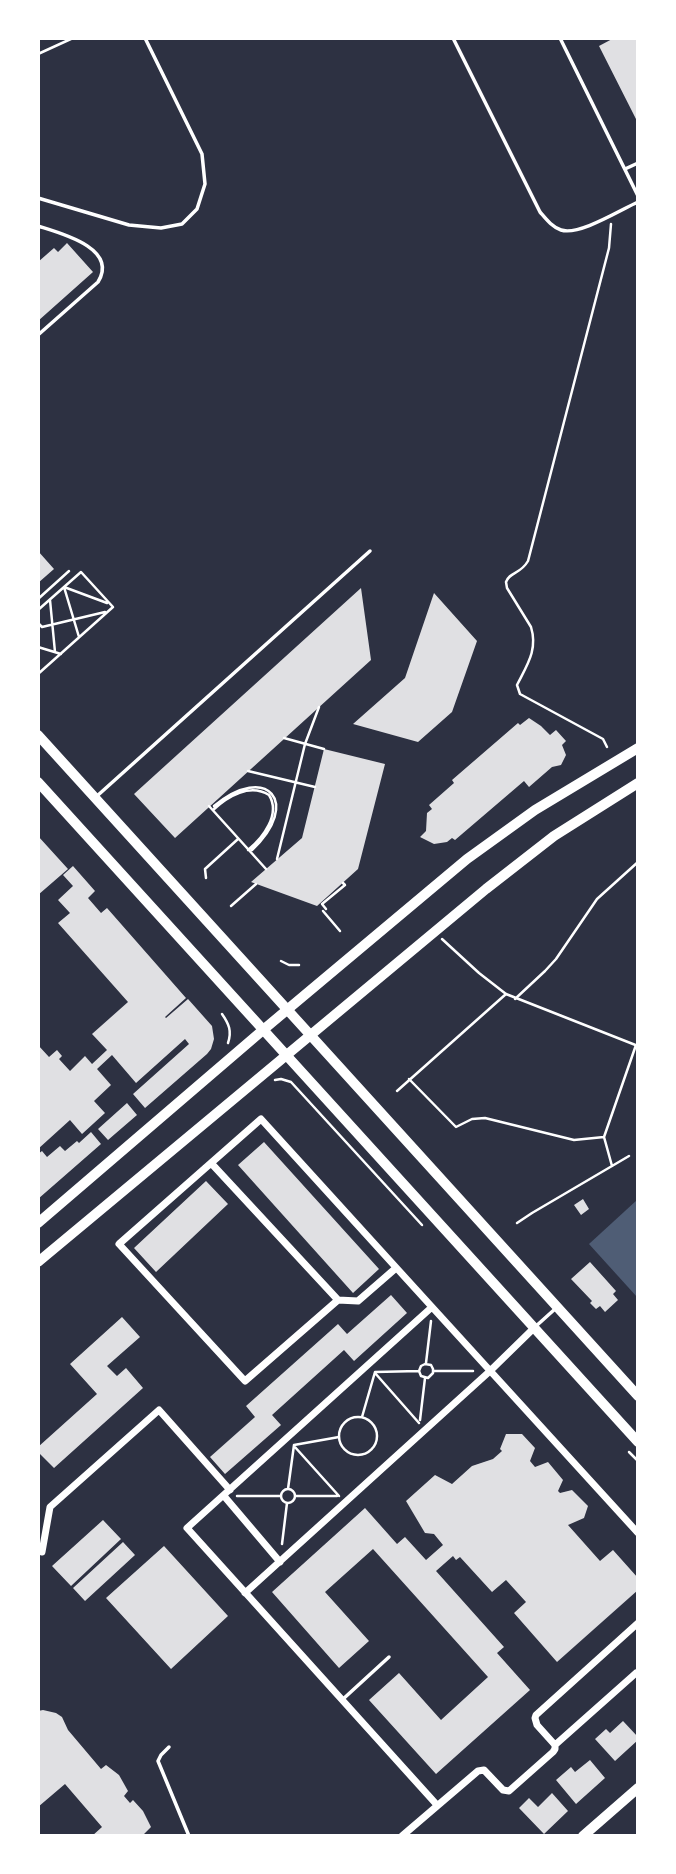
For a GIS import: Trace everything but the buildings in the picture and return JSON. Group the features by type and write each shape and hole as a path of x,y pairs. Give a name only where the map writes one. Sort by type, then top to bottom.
{"main road":[{"path":"38,735 638,1396"},
{"path":"38,1223 467,859 535,810 638,748"},
{"path":"38,782 638,1443"},
{"path":"38,1262 554,836 638,783"},
{"path":"583,1836 638,1788"}],"street":[{"path":"396,1268 358,1301 338,1300 245,1381 119,1244 261,1119 638,1533"},
{"path":"211,1163 338,1300"},
{"path":"432,1307 187,1528 437,1805"},
{"path":"245,1593 426,1430 533,1329"},
{"path":"42,1552 50,1507 159,1410 230,1490"},
{"path":"224,1496 280,1562"},
{"path":"555,1745 537,1725 536,1714 638,1623"},
{"path":"402,1836 478,1771 488,1773 503,1790 509,1791 553,1752 555,1745 636,1674"}],"lane":[{"path":"38,198 130,225 161,228 182,224 197,209 205,184 202,154 145,38"},
{"path":"453,38 540,212 548,222 558,229 575,231 638,202"},
{"path":"560,38 638,196"},
{"path":"625,169 638,163"},
{"path":"38,226 82,241 101,260 103,270 98,282 38,335"},
{"path":"96,798 369,551"},
{"path":"533,1329 556,1307"},
{"path":"342,1700 389,1657"},
{"path":"169,1747 158,1761 189,1836"}],"path":[{"path":"38,54 73,38"},
{"path":"607,747 603,739 520,694 517,685 533,651 533,633 506,582 510,575 521,571 527,561 609,248 612,214"},
{"path":"38,599 69,571"},
{"path":"38,610 81,572 113,607 38,674"},
{"path":"64,587 110,604"},
{"path":"64,587 79,637"},
{"path":"50,599 55,652"},
{"path":"38,623 43,627 108,611"},
{"path":"38,647 61,654"},
{"path":"277,859 305,744 319,707"},
{"path":"284,738 324,749"},
{"path":"248,771 314,787"},
{"path":"214,809 245,791 259,791 270,795 274,807 271,820 260,838 249,849"},
{"path":"209,806 266,869"},
{"path":"206,878 205,869 239,839"},
{"path":"515,999 556,959 597,899 638,862"},
{"path":"340,931 322,904 345,884 343,883"},
{"path":"231,906 256,884"},
{"path":"435,932 506,994 637,1046 604,1137 612,1166"},
{"path":"281,961 289,965 299,965"},
{"path":"397,1090 506,994"},
{"path":"222,1014 230,1026 228,1043"},
{"path":"269,1082 281,1079 291,1082"},
{"path":"409,1079 456,1127 471,1119 485,1118 575,1140 604,1137"},
{"path":"517,1223 629,1156"},
{"path":"426,1364 432,1307"},
{"path":"368,1365 426,1430"},
{"path":"419,1371 421,1366 431,1365 432,1376 425,1378"},
{"path":"374,1372 419,1371"},
{"path":"419,1371 425,1378"},
{"path":"433,1371 490,1371"},
{"path":"362,1418 374,1372"},
{"path":"419,1423 425,1378"},
{"path":"353,1418 362,1418 373,1424 376,1441 368,1451 360,1454 348,1452 339,1437 340,1429 353,1418"},
{"path":"294,1445 339,1437"},
{"path":"288,1438 345,1503"},
{"path":"288,1489 294,1445"},
{"path":"281,1496 282,1492 288,1489"},
{"path":"288,1489 295,1496"},
{"path":"224,1496 281,1496"},
{"path":"281,1496 287,1503"},
{"path":"295,1496 338,1496"},
{"path":"287,1503 293,1501 295,1496"},
{"path":"280,1562 287,1503"}],"water":[{"path":"637,1200 637,1297 589,1244"}]}
